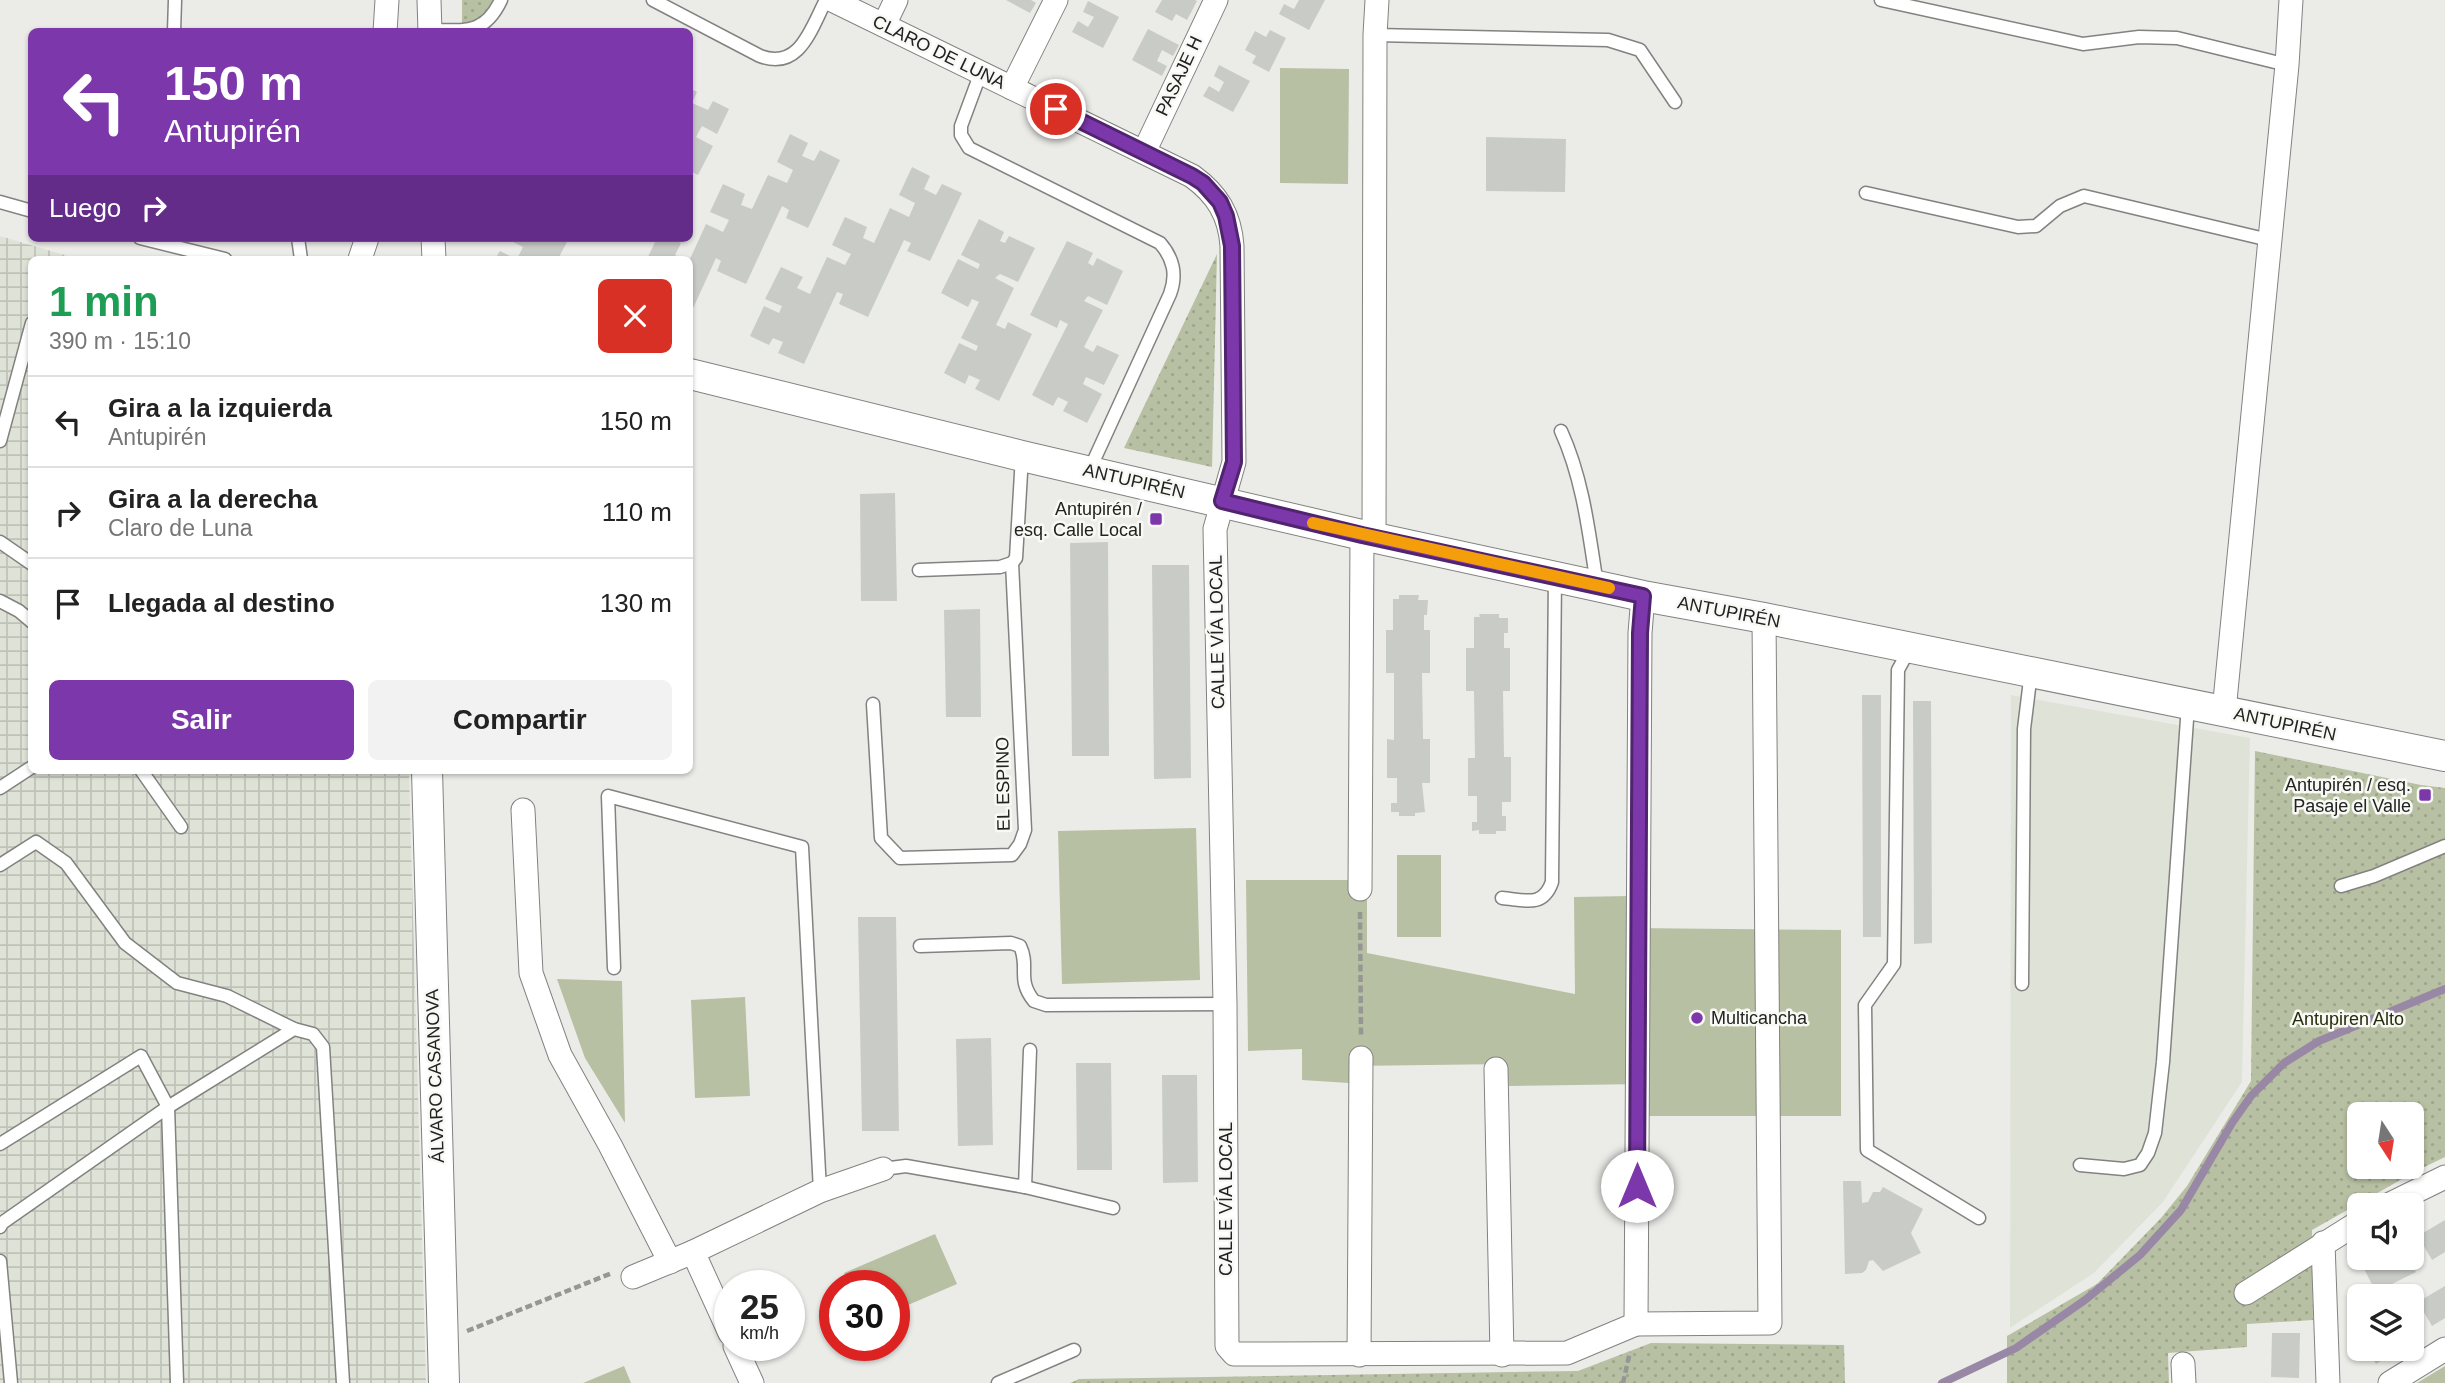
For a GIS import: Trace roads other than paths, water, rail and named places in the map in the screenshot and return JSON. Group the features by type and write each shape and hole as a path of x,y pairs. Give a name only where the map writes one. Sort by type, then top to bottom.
{"street":[{"path":"385,28 387,0"},
{"path":"429,0 430,28"},
{"name":"CLARO DE LUNA","path":"832,0 1192,176 1203,183 1220,202 1231,231 1234,462 1222,501"},
{"path":"884,25 896,0"},
{"path":"1012,88 1056,0"},
{"name":"PASAJE H","path":"1144,152 1216,0"},
{"path":"1360,889 1377,0"},
{"path":"2224,711 2287,65 2291,0"},
{"name":"ANTUPIRÉN","path":"693,375 1022,456 1643,596 2445,756"},
{"name":"CALLE VÍA LOCAL","path":"1222,501 1215,529 1227,1346 1234,1354 1567,1353 1636,1324 1770,1323 1764,618"},
{"path":"1636,1324 1640,633 1643,596"},
{"name":"ÁLVARO CASANOVA","path":"427,774 444,1383"},
{"path":"523,810 531,973 560,1055 611,1145 670,1262"},
{"path":"1359,1355 1361,1058"},
{"path":"1496,1069 1502,1355"},
{"path":"633,1277 693,1252 820,1191 883,1169"},
{"path":"2412,1193 2445,1177"},
{"path":"2246,1293 2347,1229"},
{"path":"2323,1243 2328,1383"},
{"path":"693,1252 714,1298"},
{"path":"2390,1383 2445,1349"},
{"path":"742,1361 752,1383"}],"lane":[{"path":"174,28 175,0"},
{"path":"476,28 493,15 501,0"},
{"path":"653,0 760,56 777,60 786,59 797,51 826,0"},
{"path":"1881,0 2083,44 2139,37 2177,38 2287,65"},
{"path":"1375,35 1608,40 1640,50 1675,102"},
{"path":"981,72 961,126 961,135 969,148 1160,243 1172,261 1174,283 1170,294 1089,471"},
{"path":"1866,193 2018,227 2036,226 2060,206 2084,197 2269,240"},
{"path":"0,202 28,210"},
{"path":"155,242 213,256"},
{"path":"0,441 28,338"},
{"path":"1561,431 1571,452 1597,585"},
{"name":"EL ESPINO","path":"873,704 881,838 889,849 900,858 1012,855 1025,831 1012,563 1016,558 1022,456"},
{"path":"0,541 28,562"},
{"path":"919,570 1000,567 1012,563"},
{"path":"1502,898 1534,901 1542,899 1549,892 1552,881 1555,576"},
{"path":"0,601 28,619"},
{"path":"1910,648 1898,670 1894,964 1865,1005 1867,1150 1979,1218"},
{"path":"2022,984 2024,729 2031,672"},
{"path":"2080,1165 2124,1169 2140,1165 2148,1153 2155,1133 2163,1062 2188,705"},
{"path":"0,788 28,770"},
{"path":"144,774 181,827"},
{"path":"614,968 608,796 802,847 820,1191"},
{"path":"0,865 36,842 66,863 125,943 177,983 228,996 294,1030 313,1034 323,1048 343,1383"},
{"path":"2341,886 2374,876 2445,846"},
{"path":"920,946 1011,943 1020,946 1027,993 1034,1002 1046,1005 1224,1004"},
{"path":"0,1227 168,1107 294,1030"},
{"path":"1025,1187 1030,1050"},
{"path":"0,1144 141,1056 168,1107 177,1383"},
{"path":"883,1169 906,1166 1025,1187 1113,1208"},
{"path":"0,1261 12,1383"},
{"path":"998,1383 1074,1350"}],"waterway":[{"path":"1942,1383 2016,1348 2085,1300 2140,1255 2181,1210 2251,1096 2284,1063 2319,1041 2445,989"}],"place":[{"name":"Antupirén / esq. Calle Local","path":"1156,519"},
{"name":"Antupirén / esq. Pasaje el Valle","path":"2425,795"},
{"name":"Multicancha","path":"1697,1018"}],"park label":[{"name":"Antupiren Alto","path":"2348,1019"}]}
